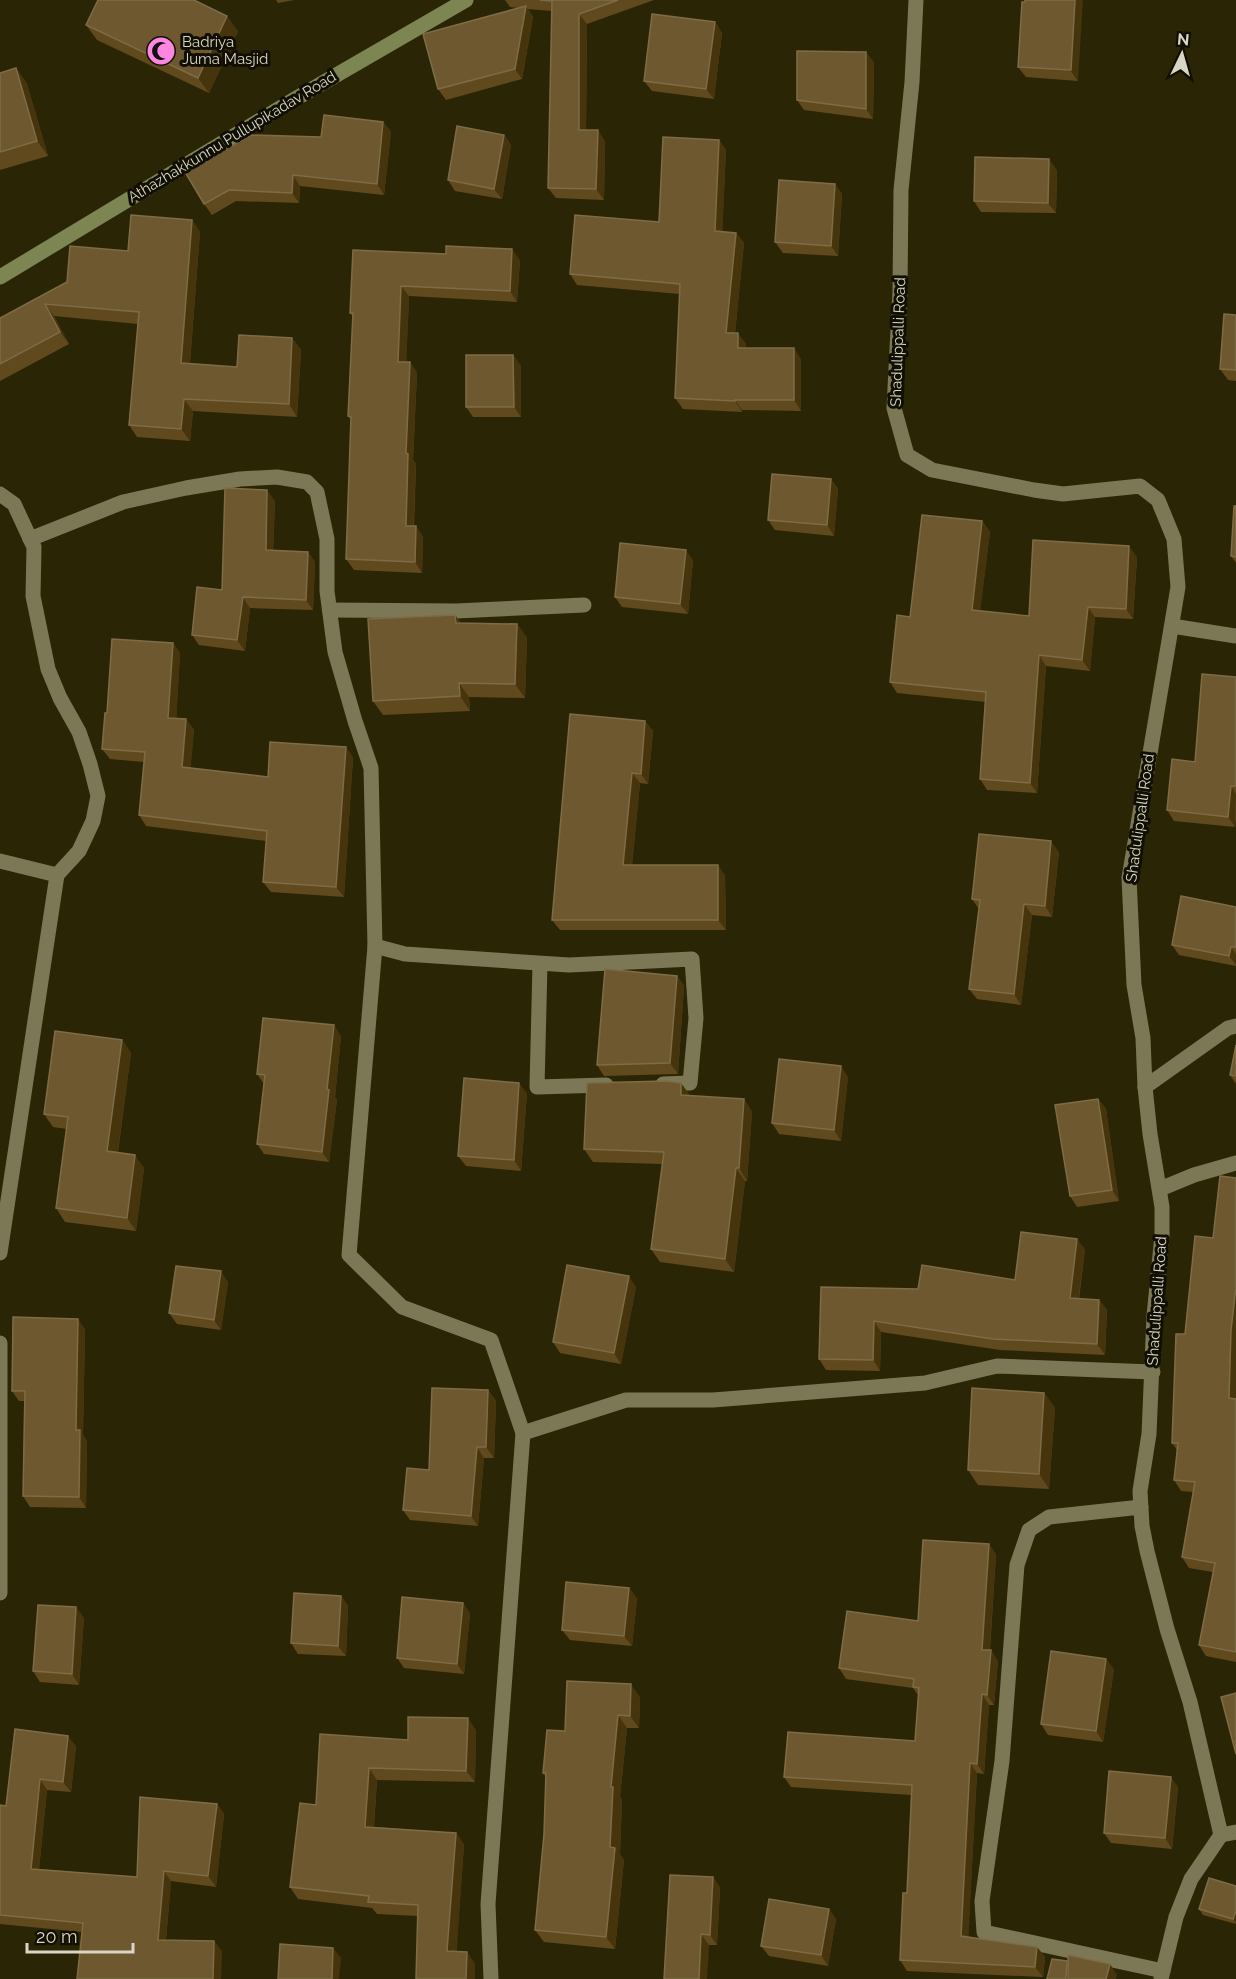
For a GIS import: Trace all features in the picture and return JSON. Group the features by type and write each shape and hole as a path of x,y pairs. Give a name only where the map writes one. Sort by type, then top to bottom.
{"main road":[{"name":"Athazhakkunnu Pullupikadav Road","path":"0,276 295,99 466,0"}],"street":[{"name":"Shadulippalli Road","path":"916,0 912,82 901,190 900,291 894,408 907,454 932,470 1063,494 1140,486 1158,500 1174,539 1178,587 1130,878 1134,985 1143,1038 1150,1134 1162,1207 1149,1434 1140,1491 1142,1526 1167,1629 1228,1833 1191,1879 1176,1917 1162,1975"},
{"path":"30,539 123,502 240,479 278,477 307,482 317,492 327,539 327,591 335,652 371,768 375,946 350,1255 402,1306 491,1340 523,1433 488,1904 491,1979"},
{"path":"0,494 14,504 34,547 33,596 48,669 60,698 79,732 99,796 93,821 79,851 57,875 0,1252"},
{"path":"330,610 456,611 584,605"},
{"path":"1172,626 1236,636"},
{"path":"0,861 57,875"},
{"path":"375,946 405,954 540,964 569,965 692,959 696,1018 690,1083 643,1084"},
{"path":"540,964 537,1087 620,1085"},
{"path":"1145,1087 1228,1028 1236,1026"},
{"path":"1160,1189 1194,1174 1236,1163"},
{"path":"0,1343 0,1593"},
{"path":"523,1433 626,1400 713,1400 914,1384 997,1366 1152,1372"},
{"path":"1141,1507 1049,1517 1029,1530 1017,1565 1002,1761 982,1901 984,1932 1162,1975"}],"building":[{"path":"98,0 194,0 227,16 198,78 86,25"},
{"path":"540,0 618,0 579,14 579,130 598,130 596,189 548,188 552,1"},
{"path":"1025,0 1075,0 1071,70 1018,67 1022,2"},
{"path":"526,6 515,69 438,89 423,34"},
{"path":"652,14 715,22 706,89 644,81"},
{"path":"797,51 866,52 866,109 797,100"},
{"path":"16,68 37,141 0,152 0,73"},
{"path":"324,115 383,122 377,184 293,175 292,193 229,190 204,204 185,172 251,135 321,137"},
{"path":"457,126 504,135 494,189 448,180"},
{"path":"663,137 719,140 715,231 736,233 726,333 738,333 738,348 794,348 794,400 735,401 675,398 680,284 570,274 575,215 659,222"},
{"path":"975,157 1049,159 1048,203 974,201"},
{"path":"779,180 835,184 831,246 775,242"},
{"path":"131,215 192,220 181,363 237,367 239,335 292,338 289,404 184,399 181,429 129,425 139,312 45,304 60,332 0,364 0,318 67,282 70,246 128,251"},
{"path":"446,246 512,249 510,291 401,286 398,362 410,362 406,526 416,526 415,562 346,559 353,250 446,254"},
{"path":"1224,314 1236,315 1236,370 1220,369"},
{"path":"466,355 513,355 514,407 466,407"},
{"path":"772,474 831,479 827,525 768,520"},
{"path":"225,488 267,490 266,550 308,552 306,600 243,597 237,640 192,635 197,587 222,590"},
{"path":"1234,506 1236,506 1236,557 1231,556"},
{"path":"922,515 982,521 972,610 1029,616 1033,540 1129,546 1126,609 1088,607 1082,660 1039,655 1030,783 980,779 986,692 890,682 897,615 910,617"},
{"path":"620,543 686,550 680,604 615,597"},
{"path":"455,615 456,623 517,624 515,684 459,683 460,696 373,701 368,619"},
{"path":"112,639 173,643 168,718 186,719 182,767 268,777 270,742 346,747 336,887 263,882 267,831 139,815 145,752 102,749"},
{"path":"1202,674 1236,677 1236,786 1231,786 1228,817 1167,810 1172,759 1195,762"},
{"path":"570,714 645,721 641,774 632,773 623,865 718,865 718,920 552,920"},
{"path":"979,834 1051,841 1045,906 1024,904 1014,994 969,989 980,900 972,899"},
{"path":"1181,896 1236,907 1236,947 1231,947 1229,956 1172,945"},
{"path":"605,969 677,976 670,1063 597,1065"},
{"path":"263,1018 334,1025 322,1152 257,1144 265,1075 257,1074"},
{"path":"55,1031 122,1040 107,1151 135,1155 127,1218 56,1208 68,1117 44,1114"},
{"path":"1236,1045 1236,1076 1230,1075"},
{"path":"779,1059 841,1066 834,1130 772,1123"},
{"path":"464,1078 519,1083 514,1160 458,1156"},
{"path":"667,1081 681,1083 681,1095 744,1099 739,1168 736,1168 725,1259 651,1249 664,1152 584,1149 587,1083"},
{"path":"1098,1099 1112,1190 1070,1196 1055,1105"},
{"path":"1220,1176 1236,1178 1236,1287 1231,1330 1229,1398 1236,1399 1236,1652 1199,1645 1215,1563 1182,1557 1195,1482 1174,1480 1178,1443 1172,1443 1176,1334 1185,1334 1195,1236 1213,1238"},
{"path":"1021,1232 1077,1239 1070,1298 1099,1300 1097,1344 993,1339 874,1321 873,1360 819,1359 821,1287 918,1289 922,1265 1015,1280"},
{"path":"567,1265 629,1276 614,1353 553,1342"},
{"path":"176,1266 221,1271 214,1320 169,1313"},
{"path":"13,1317 78,1319 76,1430 80,1430 79,1497 23,1496 25,1391 12,1391"},
{"path":"432,1388 488,1390 486,1447 477,1447 471,1516 403,1510 407,1468 429,1470"},
{"path":"972,1388 1044,1393 1039,1474 968,1470"},
{"path":"923,1540 989,1544 982,1650 991,1650 987,1695 982,1694 977,1764 970,1763 961,1936 1037,1947 1035,1967 900,1960 903,1893 907,1893 912,1785 784,1777 788,1732 915,1741 919,1688 913,1687 914,1679 839,1668 847,1611 918,1621"},
{"path":"566,1582 629,1588 624,1636 562,1630"},
{"path":"294,1593 341,1596 338,1646 291,1643"},
{"path":"402,1597 463,1603 457,1664 397,1658"},
{"path":"38,1605 76,1607 72,1674 33,1671"},
{"path":"1051,1651 1106,1659 1096,1731 1041,1724"},
{"path":"567,1681 631,1684 630,1716 618,1715 611,1787 613,1787 610,1847 615,1848 606,1937 535,1930 544,1834 546,1773 543,1773 547,1730 565,1731"},
{"path":"1236,1693 1236,1754 1221,1697"},
{"path":"408,1717 468,1718 466,1771 369,1768 365,1827 456,1833 447,1951 467,1952 466,1979 416,1979 418,1905 368,1902 369,1896 290,1887 300,1803 316,1805 320,1734 408,1740"},
{"path":"15,1729 68,1736 63,1782 40,1779 31,1869 137,1877 140,1797 217,1804 208,1876 164,1871 158,1940 214,1941 213,1979 77,1979 83,1923 0,1915 0,1805 6,1806"},
{"path":"1109,1771 1171,1777 1165,1838 1104,1833"},
{"path":"670,1875 713,1877 710,1935 701,1934 699,1979 664,1979"},
{"path":"1209,1878 1236,1886 1236,1911 1233,1919 1199,1909"},
{"path":"769,1899 829,1909 821,1955 761,1946"},
{"path":"280,1944 333,1948 332,1979 278,1979"},
{"path":"1068,1955 1110,1964 1106,1979 1068,1979"},
{"path":"1052,1959 1067,1961 1066,1979 1047,1979"}],"place":[{"name":"Badriya Juma Masjid","path":"161,51"}]}
